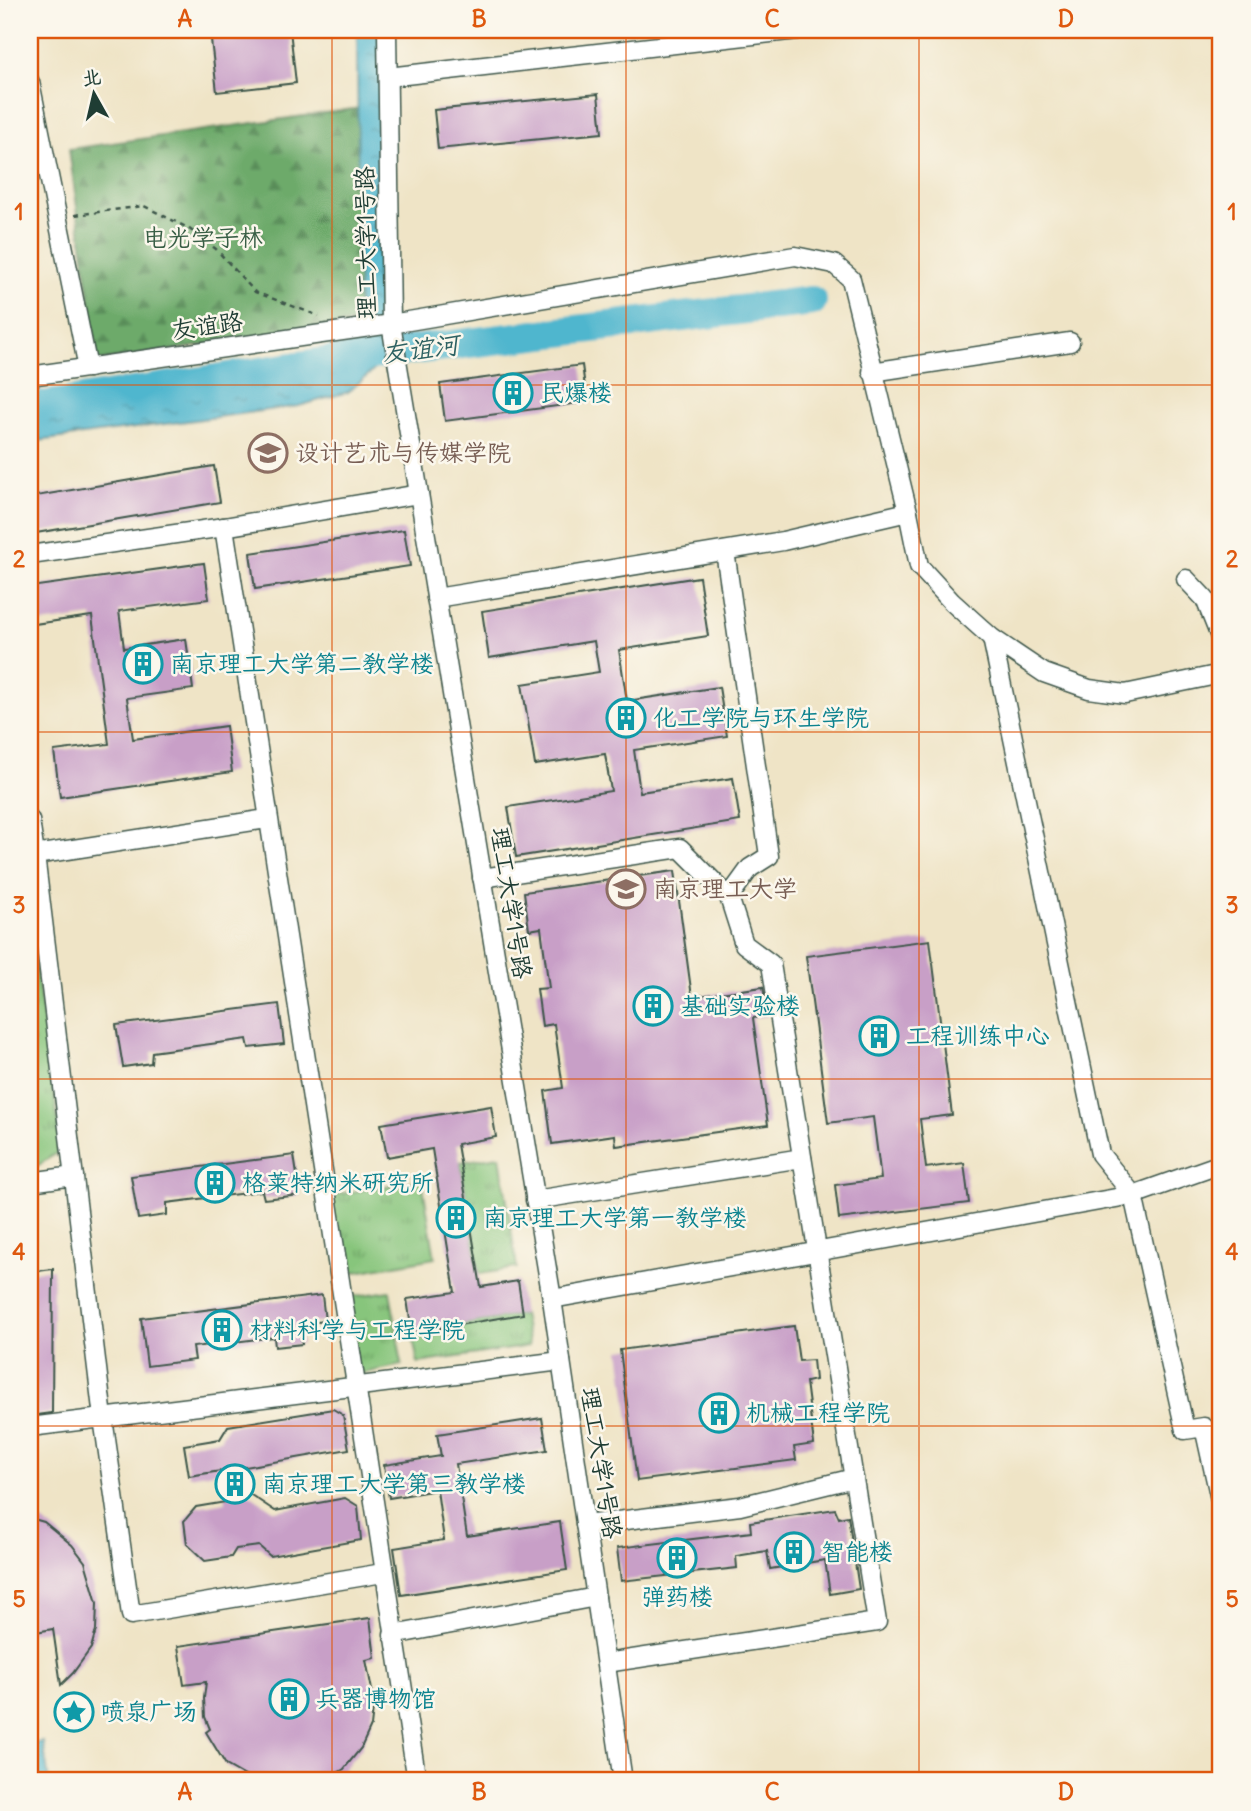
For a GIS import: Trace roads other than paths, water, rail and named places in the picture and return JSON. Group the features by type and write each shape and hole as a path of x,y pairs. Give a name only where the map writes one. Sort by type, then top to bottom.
{"street":[{"name":"理工大学1号路","path":"387,30 391,324 552,1300 623,1781"},
{"path":"388,77 798,30"},
{"path":"30,82 88,368"},
{"name":"友谊路","path":"30,376 391,324 795,256 834,264 851,279 919,566 952,602 992,638 1044,673 1089,689 1125,694 1221,674"},
{"path":"872,372 1070,342"},
{"path":"30,555 224,527 419,494"},
{"path":"436,598 783,541 908,512"},
{"path":"224,527 416,1781"},
{"path":"725,551 769,856 750,868 729,897"},
{"path":"1186,579 1205,599 1221,639"},
{"path":"992,638 1100,1154 1133,1195 1185,1430 1204,1427 1221,1504"},
{"path":"32,855 267,819"},
{"path":"30,820 32,855 103,1418 131,1615 383,1573"},
{"path":"482,878 680,848 729,897 744,944 771,964 877,1622 606,1663"},
{"path":"535,1200 802,1158"},
{"path":"552,1300 1133,1195 1221,1164"},
{"path":"30,1182 74,1176"},
{"path":"30,1427 561,1361"},
{"path":"585,1525 740,1506 854,1478"},
{"path":"393,1635 596,1597"}],"water":[{"path":"357,30 380,30 385,343 373,371 348,392 299,406 30,442 30,405 311,373 348,359 356,349 359,325"},
{"path":"43,1742 49,1781 30,1781 30,1744"}],"waterway":[{"name":"友谊河","path":"30,408 363,356 812,301"}],"place":[{"name":"民爆楼","path":"513,393"},
{"name":"设计艺术与传媒学院","path":"268,453"},
{"name":"南京理工大学第二教学楼","path":"143,664"},
{"name":"化工学院与环生学院","path":"626,718"},
{"name":"南京理工大学","path":"626,889"},
{"name":"基础实验楼","path":"653,1006"},
{"name":"工程训练中心","path":"879,1036"},
{"name":"格莱特纳米研究所","path":"215,1183"},
{"name":"南京理工大学第一教学楼","path":"456,1218"},
{"name":"材料科学与工程学院","path":"222,1330"},
{"name":"机械工程学院","path":"719,1413"},
{"name":"南京理工大学第三教学楼","path":"235,1484"},
{"name":"智能楼","path":"794,1552"},
{"name":"弹药楼","path":"677,1558"},
{"name":"兵器博物馆","path":"289,1699"},
{"name":"喷泉广场","path":"74,1712"}],"park label":[{"name":"电光学子林","path":"203,238"}]}
